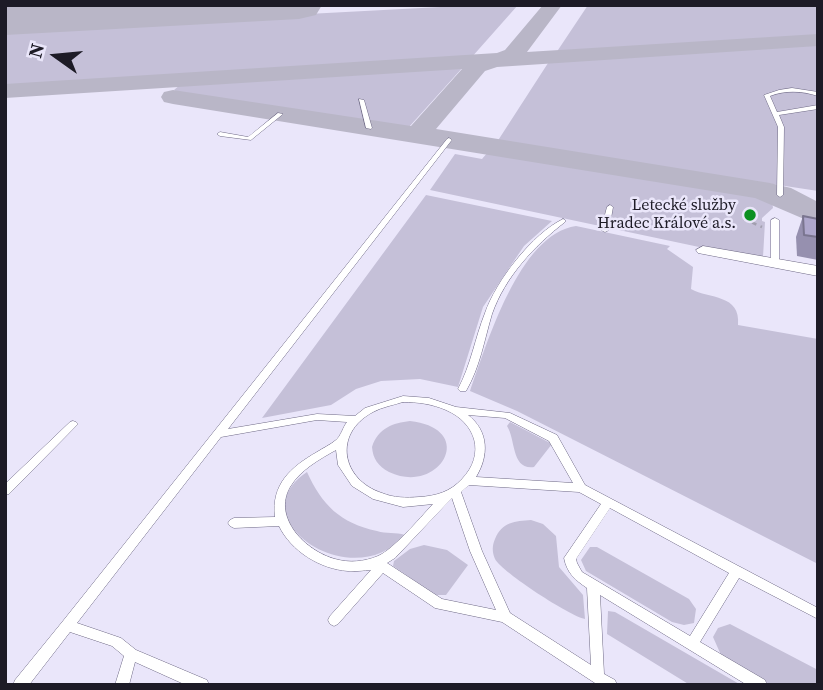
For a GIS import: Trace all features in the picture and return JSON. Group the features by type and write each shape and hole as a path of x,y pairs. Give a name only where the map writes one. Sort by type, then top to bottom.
{"street":[{"path":"704,250 818,271"}],"lane":[{"path":"780,195 781,127 768,97 769,93 805,90 818,94"},
{"path":"361,100 369,128"},
{"path":"776,114 818,107"},
{"path":"220,134 249,139 280,114"},
{"path":"20,685 449,140"},
{"path":"605,230 610,207"},
{"path":"775,220 775,264"},
{"path":"463,389 474,370 493,303 527,251 563,221"},
{"path":"453,493 437,499 407,503 378,497 365,491 347,473 340,453 341,442 354,419 376,406 403,399 440,403 456,410 507,415 553,438 581,488"},
{"path":"334,620 376,565 391,555 468,481 480,463 481,443 472,425 456,410"},
{"path":"218,434 317,417 354,419"},
{"path":"5,491 73,424"},
{"path":"341,442 298,469 284,488 279,506 281,521 293,538 322,558 342,566 376,565 439,604 505,617 604,681"},
{"path":"468,481 581,488 818,614"},
{"path":"453,493 505,617"},
{"path":"608,502 570,558 579,576 760,685"},
{"path":"234,523 281,521"},
{"path":"692,644 737,571"},
{"path":"593,584 604,681"},
{"path":"67,625 116,642 131,654 202,685"},
{"path":"122,685 131,654"}],"path":[{"path":"744,219 775,233"}],"shaded area":[{"path":"518,5 471,58 5,87 5,30"},
{"path":"588,5 818,5 818,36 556,53"},
{"path":"818,43 818,191 497,142 550,60"},
{"path":"464,66 408,128 179,93 174,90 181,84"},
{"path":"488,152 767,197 772,201 773,208 762,218 765,222 763,257 751,258 430,190 455,154 482,159"},
{"path":"426,195 552,221 524,246 483,307 458,387 420,379 381,381 356,389 331,405 262,418"},
{"path":"576,226 670,246 667,249 693,267 691,289 729,303 738,315 738,325 818,339 818,564 517,411 470,391 496,320 522,269 538,249 556,233"},
{"path":"410,421 431,426 443,436 447,447 444,458 436,469 423,475 407,477 382,467 375,459 372,447 382,431 398,423"},
{"path":"510,422 552,444 534,467 521,464 518,459 507,426"},
{"path":"307,472 326,503 343,518 364,528 405,535 383,552 357,558 332,554 310,544 293,528 285,510 289,490"},
{"path":"531,520 543,524 556,536 559,567 583,595 585,619 537,593 510,574 495,559 493,544 501,529 514,522"},
{"path":"424,545 447,550 468,565 446,595 435,595 393,566 394,561 410,549"},
{"path":"590,547 597,547 689,599 696,609 694,623 684,625 672,622 586,571 581,560"},
{"path":"608,611 615,612 741,685 690,685 607,634"},
{"path":"730,624 818,670 818,685 771,685 721,655 713,637 718,628"}],"building":[{"path":"803,216 818,219 818,237 804,235"}],"taxiway":[{"path":"500,60 513,55 553,5"},
{"path":"500,60 818,40"},
{"path":"5,91 500,60"},
{"path":"436,138 424,134 423,128 477,66 492,61"},
{"path":"173,97 759,189 780,195 818,215"}],"runway":[{"path":"5,20 299,5"}],"place":[{"name":"Letecké služby Hradec Králové a.s.","path":"750,215"}]}
